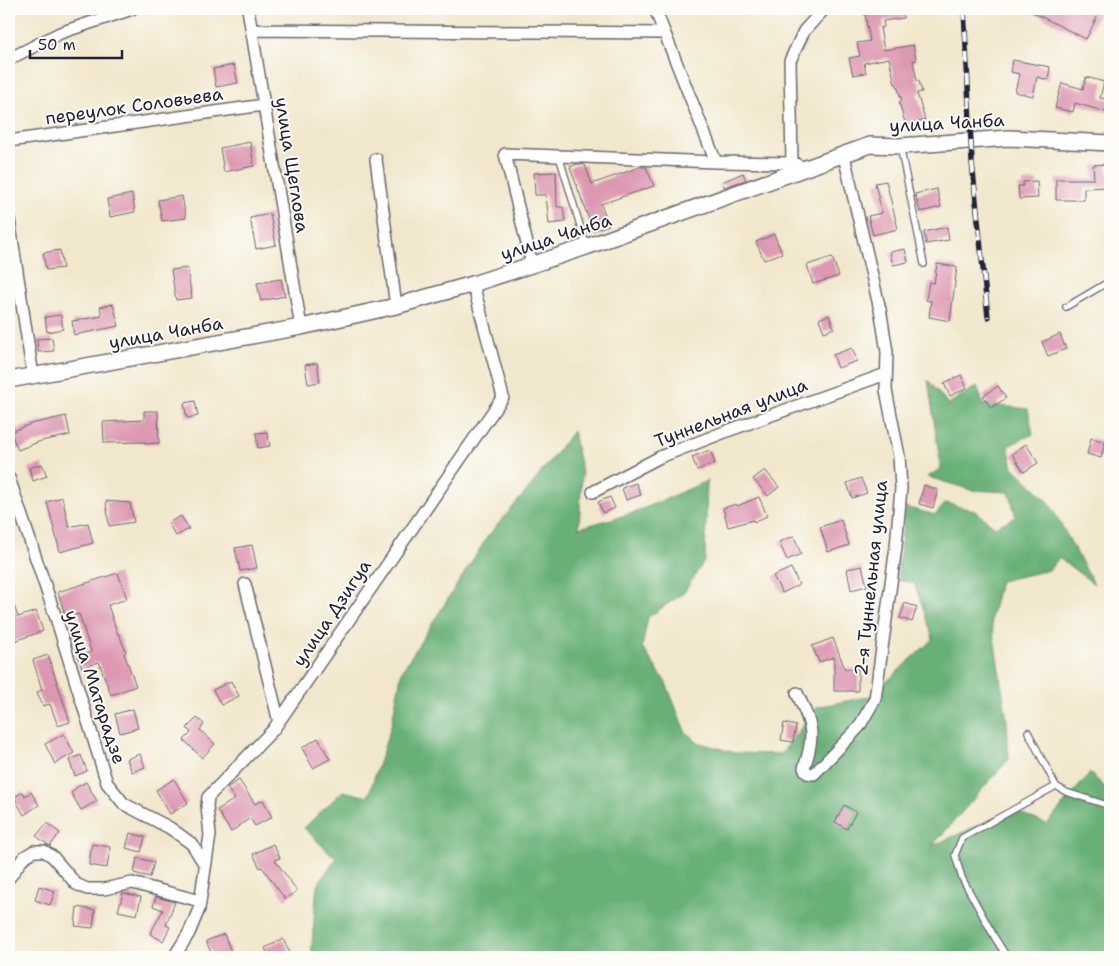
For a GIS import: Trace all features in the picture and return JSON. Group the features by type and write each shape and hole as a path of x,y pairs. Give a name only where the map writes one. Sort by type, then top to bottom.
{"street":[{"path":"9,58 60,33 132,9"},
{"name":"улица Щеглова","path":"248,9 302,327"},
{"path":"655,9 716,162"},
{"path":"532,264 505,154 716,162 789,169 790,61 804,31 824,9"},
{"path":"252,30 664,33"},
{"name":"переулок Соловьева","path":"9,141 264,105"},
{"name":"улица Чанба","path":"9,380 302,327 396,306 473,284 586,247 789,169 806,168 844,156 870,145 900,146 1009,138 1110,143"},
{"name":"2-я Туннельная улица","path":"797,693 810,722 811,729 809,753 804,768 807,773 814,774 859,726 875,699 896,548 901,488 899,456 886,390 888,352 882,314 844,156"},
{"path":"376,159 396,306"},
{"path":"9,219 12,257 33,376"},
{"name":"улица Дзигуа","path":"174,957 189,933 199,909 210,835 208,797 279,722 503,397 473,284"},
{"name":"Туннельная улица","path":"592,492 660,457 886,374"},
{"name":"улица Матарадзе","path":"9,478 57,621 107,783 124,804 170,828 192,844 206,865"},
{"path":"245,584 279,722"},
{"path":"9,878 24,857 34,851 44,851 53,857 76,884 87,889 132,883 200,900"}],"lane":[{"path":"900,146 924,264"},
{"path":"558,156 586,247"},
{"path":"1066,307 1110,281"},
{"path":"1028,732 1056,786 1066,792 1110,806"},
{"path":"1007,957 962,878 955,855 962,838 1056,786"}],"green space":[{"path":"928,380 948,404 977,386 983,404 1028,409 1033,434 1008,446 1013,467 1048,501 1094,584 1059,558 1049,570 1000,581 991,619 1007,721 1009,759 932,846 1012,810 1047,824 1090,773 1110,792 1110,957 311,957 317,885 336,859 304,828 343,791 368,797 391,726 402,671 488,536 530,487 573,431 582,474 579,528 633,513 707,481 705,560 683,594 648,617 642,647 666,683 685,731 697,742 735,753 781,754 817,707 871,696 933,639 914,583 897,580 905,507 935,515 946,503 975,511 995,527 1016,517 1009,492 971,490 928,477 941,468"}],"building":[{"path":"864,9 902,9 904,18 883,21 884,27 880,28 884,50 913,45 916,60 913,61 917,81 919,81 922,92 917,93 925,120 906,126 899,102 902,101 895,84 889,58 864,63 866,73 853,75 849,58 860,56 857,43 870,41"},
{"path":"1026,9 1101,9 1086,39"},
{"path":"1013,60 1050,67 1048,80 1037,77 1033,96 1015,92 1019,74 1011,72"},
{"path":"234,65 238,83 216,87 213,69"},
{"path":"1086,77 1104,82 1100,98 1110,99 1110,113 1075,103 1073,112 1055,108 1062,83 1083,89"},
{"path":"250,142 254,166 224,172 220,148"},
{"path":"577,164 585,165 592,184 640,167 646,167 654,186 601,204 609,225 593,231 570,167"},
{"path":"1107,164 1110,187 1084,188 1084,200 1056,200 1056,179 1094,179 1093,165"},
{"path":"556,172 557,207 563,207 565,222 549,224 546,195 535,195 534,173"},
{"path":"743,173 746,180 724,187 722,182"},
{"path":"886,181 898,229 873,235 868,216 882,213 875,183"},
{"path":"1037,181 1038,198 1019,199 1018,186 1023,186 1023,182"},
{"path":"937,189 941,207 920,212 915,194"},
{"path":"132,194 135,212 110,217 107,199"},
{"path":"182,196 186,218 162,221 158,200"},
{"path":"270,214 276,245 256,249 250,218"},
{"path":"947,227 949,240 926,244 924,232"},
{"path":"774,234 782,253 764,260 756,242"},
{"path":"905,249 908,262 893,265 890,252"},
{"path":"60,250 63,268 46,270 43,253"},
{"path":"832,257 839,276 813,284 807,265"},
{"path":"937,264 957,267 950,321 929,317 931,301 926,300 929,282 934,283"},
{"path":"187,268 192,298 176,300 171,270"},
{"path":"281,279 285,296 261,301 257,283"},
{"path":"113,304 119,326 74,335 72,321 102,316 100,307"},
{"path":"61,315 63,329 47,332 45,317"},
{"path":"829,315 834,328 824,332 819,319"},
{"path":"1060,334 1066,349 1048,356 1042,342"},
{"path":"52,338 54,351 38,352 37,339"},
{"path":"852,348 857,361 838,368 833,355"},
{"path":"317,363 320,382 308,384 305,365"},
{"path":"961,375 967,388 950,396 944,383"},
{"path":"998,386 1006,398 991,408 983,396"},
{"path":"195,401 198,416 187,418 184,403"},
{"path":"144,411 158,411 159,443 104,443 103,422 144,420"},
{"path":"66,416 70,435 41,441 18,450 10,432 31,424"},
{"path":"267,432 270,446 258,448 256,433"},
{"path":"1091,438 1105,442 1101,458 1087,454"},
{"path":"1026,444 1038,463 1024,472 1012,454"},
{"path":"710,450 715,463 697,470 692,457"},
{"path":"42,464 47,476 33,481 29,468"},
{"path":"765,470 779,487 768,496 753,479"},
{"path":"861,478 867,493 852,498 847,483"},
{"path":"636,483 641,495 626,500 622,488"},
{"path":"924,485 938,490 933,508 919,504"},
{"path":"62,497 69,527 88,523 93,543 60,552 47,502"},
{"path":"610,497 615,508 603,513 598,502"},
{"path":"759,497 767,516 754,522 753,520 728,527 723,508 736,504 737,506"},
{"path":"106,501 130,503 134,522 109,526"},
{"path":"181,516 189,529 176,536 168,523"},
{"path":"841,520 849,545 828,552 820,527"},
{"path":"794,536 801,554 787,560 779,542"},
{"path":"252,545 257,568 240,571 235,548"},
{"path":"862,566 867,586 851,590 847,569"},
{"path":"791,568 799,585 782,593 773,576"},
{"path":"118,573 127,599 108,605 126,652 124,653 136,686 111,695 99,662 82,668 78,656 91,652 79,614 66,618 58,592"},
{"path":"9,594 18,617 36,611 43,631 12,642 9,634"},
{"path":"905,603 917,607 912,622 900,618"},
{"path":"833,638 845,669 858,669 858,691 834,691 834,657 819,662 812,646"},
{"path":"48,655 70,722 58,726 50,704 43,706 37,692 42,690 33,660"},
{"path":"231,681 239,696 221,705 213,690"},
{"path":"133,709 138,728 120,733 115,714"},
{"path":"197,718 204,724 200,730 215,744 202,758 184,740 191,733 187,728"},
{"path":"784,723 796,726 793,742 781,740"},
{"path":"64,734 74,753 55,764 45,744"},
{"path":"318,738 330,759 313,768 302,748"},
{"path":"140,754 145,767 132,772 127,759"},
{"path":"81,755 87,771 75,776 69,760"},
{"path":"174,779 188,803 170,814 156,790"},
{"path":"239,780 255,804 263,800 272,817 255,826 250,818 231,832 217,810 235,799 227,788"},
{"path":"86,782 97,801 81,810 71,793"},
{"path":"23,792 25,796 31,792 39,805 24,815 14,797"},
{"path":"844,805 856,812 847,829 835,822"},
{"path":"47,823 60,833 50,846 36,836"},
{"path":"130,833 145,837 141,852 126,848"},
{"path":"92,844 110,847 107,868 89,865"},
{"path":"273,844 280,858 275,860 297,891 285,899 262,867 260,868 253,854"},
{"path":"137,858 154,862 150,877 134,873"},
{"path":"39,886 55,891 50,905 35,900"},
{"path":"123,893 141,897 137,915 118,911"},
{"path":"156,897 175,902 166,925 170,927 163,941 150,934 163,910 153,906"},
{"path":"77,907 95,910 93,928 75,926"},
{"path":"224,934 231,952 219,957 213,957 206,941"},
{"path":"283,939 292,957 269,957 265,948"}],"railway":[{"path":"964,9 972,162 988,317"}]}
